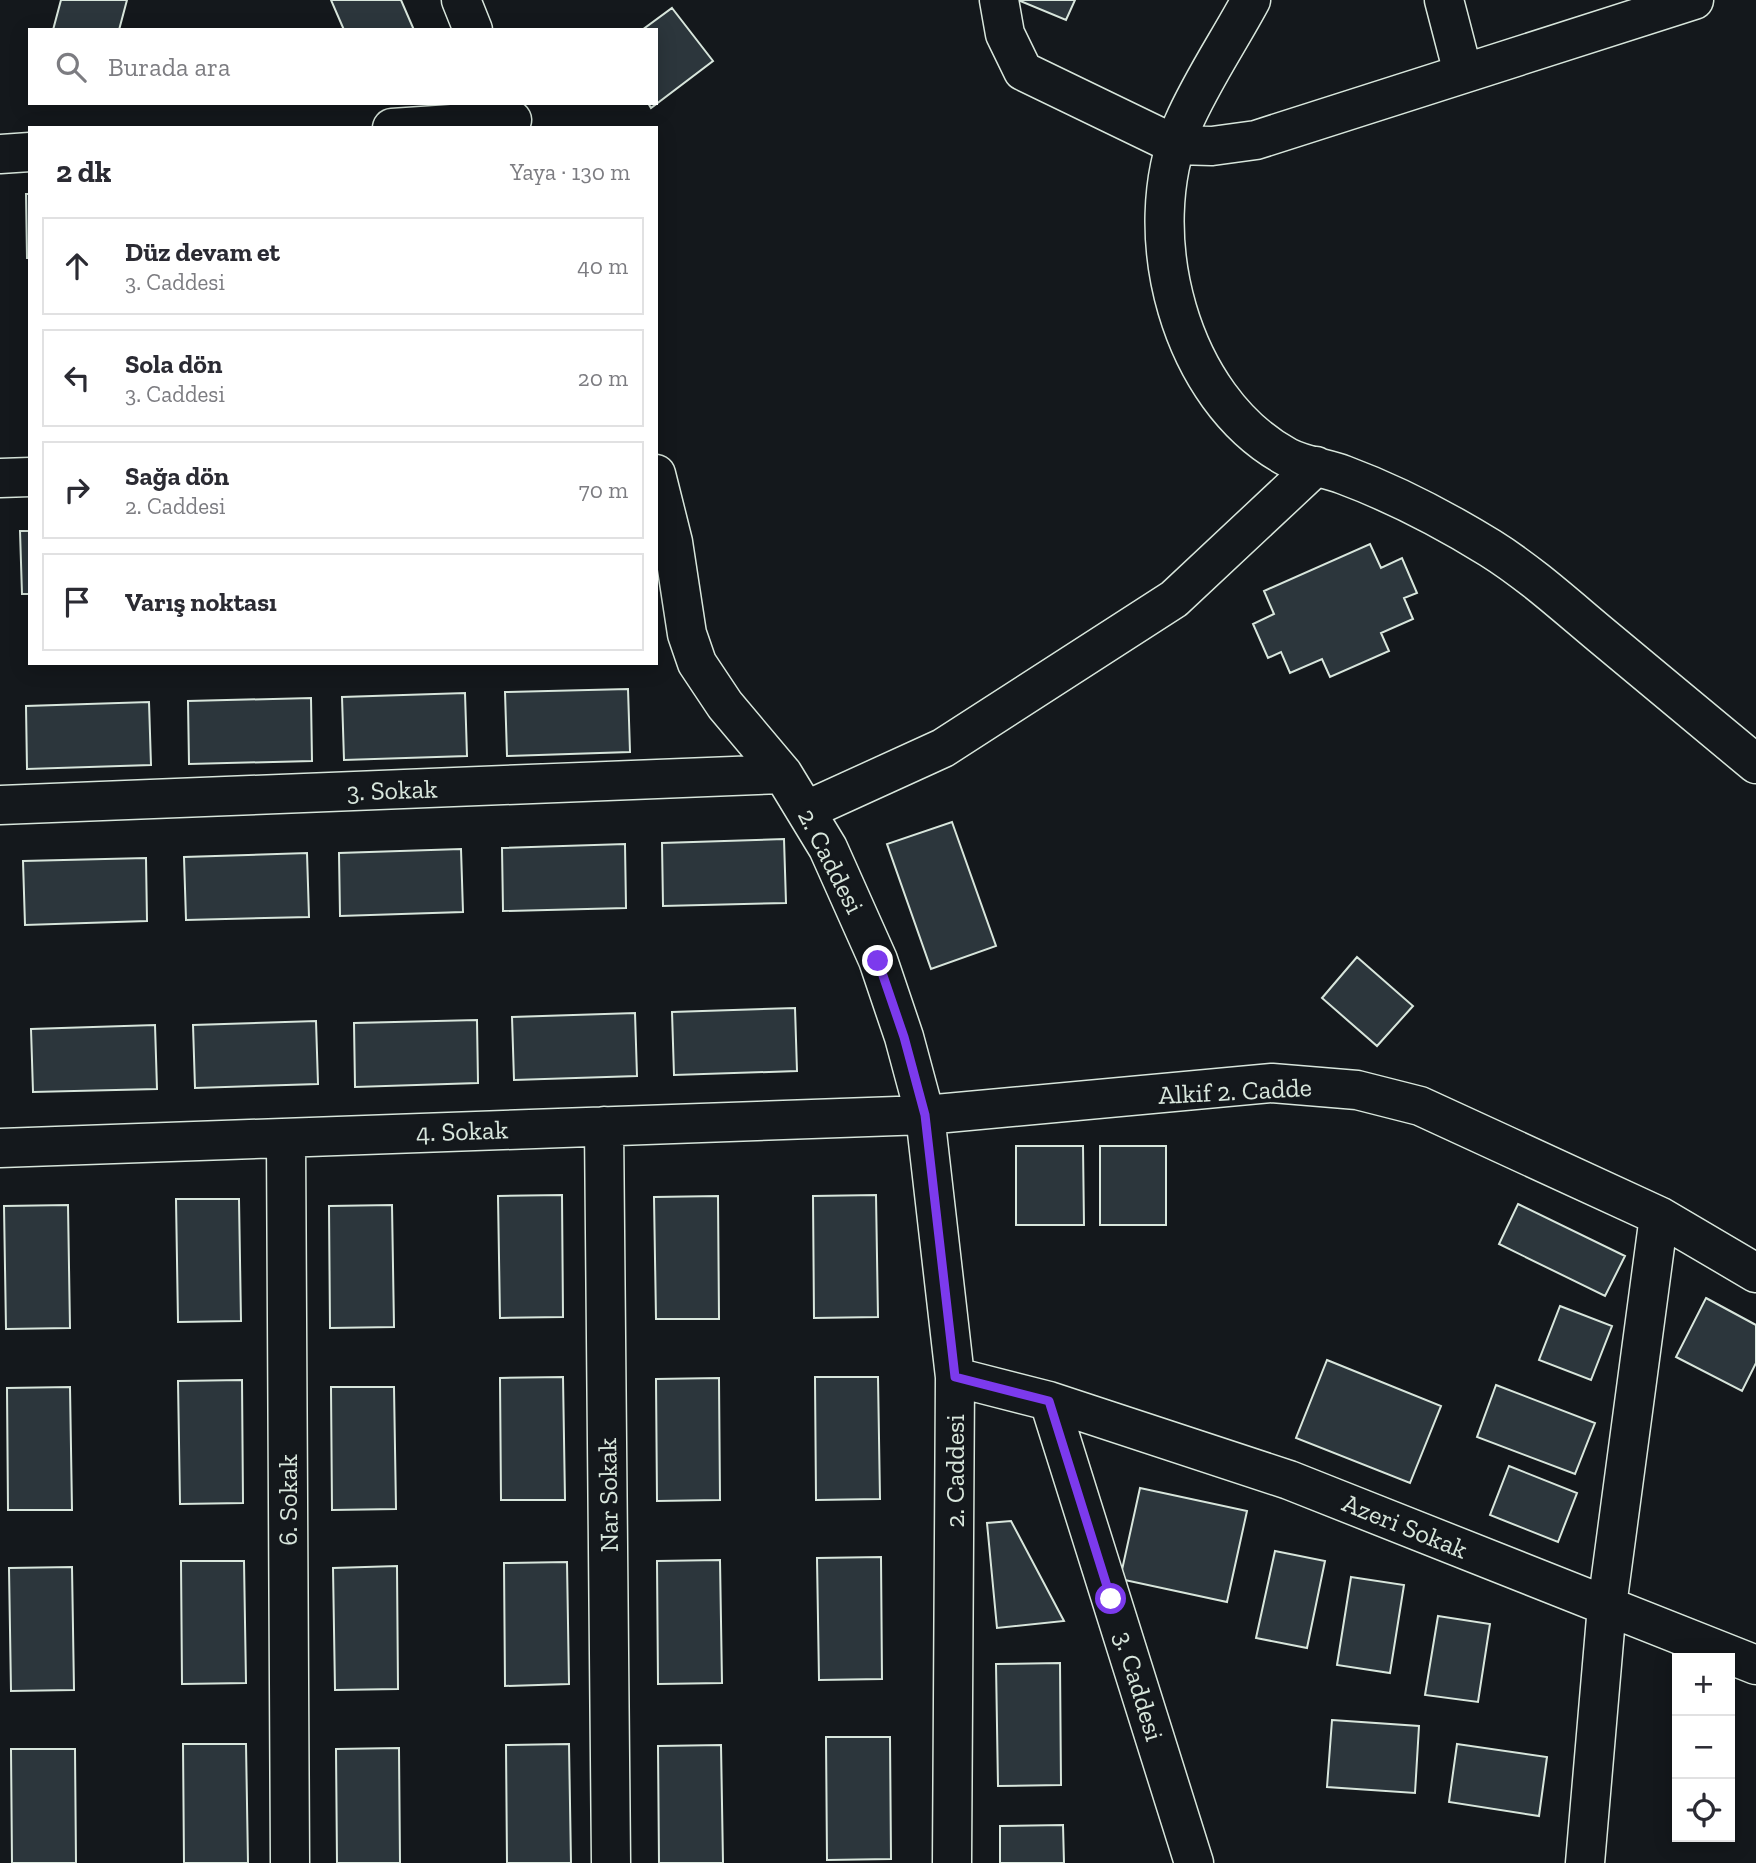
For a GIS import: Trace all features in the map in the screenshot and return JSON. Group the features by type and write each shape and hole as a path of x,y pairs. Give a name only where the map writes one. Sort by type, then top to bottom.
{"street":[{"path":"461,0 473,28"},
{"path":"999,0 1005,34 1023,71 1176,145 1212,146 1256,140 1694,0"},
{"path":"1251,0 1183,124 1176,145 1166,202 1169,275 1188,340 1206,375 1229,406 1256,434 1287,457 1396,496 1492,549 1537,582 1756,764"},
{"path":"1444,0 1463,73"},
{"path":"414,126 511,117"},
{"path":"0,154 28,152"},
{"path":"807,810 943,748 1174,598 1316,466"},
{"path":"0,478 28,477"},
{"name":"2. Caddesi","path":"658,482 673,542 687,635 697,663 725,705 783,774 807,810 837,867 878,961 904,1037 925,1115 955,1377 952,1863"},
{"name":"3. Sokak","path":"0,805 783,774"},
{"name":"Alkif 2. Cadde","path":"925,1115 1272,1083 1325,1086 1420,1105 1659,1216 1756,1273"},
{"name":"4. Sokak","path":"0,1148 925,1115"},
{"name":"Nar Sokak","path":"604,1126 611,1863"},
{"name":"6. Sokak","path":"286,1138 290,1863"},
{"path":"1585,1863 1607,1606 1659,1216"},
{"path":"955,1377 1049,1401"},
{"name":"Azeri Sokak","path":"1049,1401 1289,1480 1756,1665"},
{"name":"3. Caddesi","path":"1049,1401 1194,1863"}],"building":[{"path":"61,0 127,0 120,28 54,28"},
{"path":"331,0 401,0 413,28 343,28"},
{"path":"1018,0 1075,0 1066,20"},
{"path":"672,8 713,61 658,103 658,28 645,28"},
{"path":"26,194 28,194 28,258"},
{"path":"20,531 28,531 28,594 22,594"},
{"path":"1370,544 1381,568 1402,558 1417,593 1404,598 1413,619 1381,633 1389,651 1330,677 1322,659 1290,673 1281,652 1268,658 1253,624 1274,614 1264,591"},
{"path":"628,689 630,752 507,756 505,692"},
{"path":"465,693 467,756 344,760 342,697"},
{"path":"311,698 312,761 189,764 188,701"},
{"path":"149,702 151,765 27,769 26,706"},
{"path":"952,822 996,946 931,969 887,844"},
{"path":"784,839 786,903 663,906 662,843"},
{"path":"625,844 626,908 503,911 502,848"},
{"path":"461,849 463,912 340,916 339,853"},
{"path":"307,853 309,917 186,920 184,857"},
{"path":"146,858 147,921 25,925 23,861"},
{"path":"1357,957 1413,1006 1377,1046 1322,998"},
{"path":"795,1008 797,1071 674,1075 672,1012"},
{"path":"635,1013 637,1076 514,1080 512,1017"},
{"path":"477,1020 478,1083 355,1087 354,1023"},
{"path":"316,1021 318,1084 195,1088 193,1025"},
{"path":"155,1025 157,1089 33,1092 31,1029"},
{"path":"1016,1146 1083,1146 1084,1225 1016,1225"},
{"path":"1100,1146 1166,1146 1166,1225 1100,1225"},
{"path":"562,1195 563,1317 500,1318 498,1196"},
{"path":"876,1195 878,1317 814,1318 813,1196"},
{"path":"718,1196 719,1319 656,1319 654,1197"},
{"path":"176,1199 239,1199 241,1321 178,1322"},
{"path":"1518,1204 1625,1256 1605,1296 1499,1244"},
{"path":"68,1205 70,1328 6,1329 4,1206"},
{"path":"392,1205 394,1327 330,1328 329,1206"},
{"path":"1706,1298 1756,1325 1756,1363 1742,1391 1676,1357"},
{"path":"1560,1306 1612,1326 1591,1380 1539,1360"},
{"path":"1327,1360 1441,1406 1410,1483 1296,1438"},
{"path":"563,1377 565,1500 501,1500 500,1378"},
{"path":"815,1377 878,1377 880,1499 816,1500"},
{"path":"719,1378 720,1500 657,1501 656,1379"},
{"path":"242,1380 243,1503 180,1504 178,1381"},
{"path":"1496,1385 1595,1423 1575,1474 1477,1437"},
{"path":"70,1387 72,1510 8,1510 7,1388"},
{"path":"331,1387 394,1387 396,1509 332,1510"},
{"path":"1509,1466 1577,1493 1558,1542 1490,1515"},
{"path":"1140,1488 1247,1511 1227,1602 1120,1579"},
{"path":"1011,1521 1064,1621 997,1628 987,1523"},
{"path":"1275,1551 1325,1561 1307,1648 1256,1638"},
{"path":"881,1557 882,1679 819,1680 817,1558"},
{"path":"720,1560 722,1683 658,1684 657,1561"},
{"path":"181,1561 244,1561 246,1683 182,1684"},
{"path":"567,1562 569,1684 505,1686 504,1563"},
{"path":"397,1566 398,1689 335,1690 333,1568"},
{"path":"72,1567 74,1690 11,1691 9,1568"},
{"path":"1351,1577 1404,1585 1390,1673 1337,1665"},
{"path":"1438,1616 1490,1624 1478,1702 1425,1695"},
{"path":"1060,1663 1061,1785 998,1786 996,1664"},
{"path":"1332,1720 1419,1726 1415,1793 1327,1787"},
{"path":"826,1737 890,1737 891,1859 827,1860"},
{"path":"183,1744 246,1744 248,1863 184,1863"},
{"path":"569,1744 571,1863 507,1863 506,1745"},
{"path":"1457,1744 1547,1757 1539,1816 1449,1802"},
{"path":"721,1745 723,1863 659,1863 658,1746"},
{"path":"399,1748 400,1863 337,1863 336,1749"},
{"path":"11,1749 75,1749 76,1863 12,1863"},
{"path":"1063,1825 1064,1863 1000,1863 1000,1826"}],"route":[{"path":"878,961 904,1037 925,1115 955,1377 1049,1401 1111,1599"}]}
